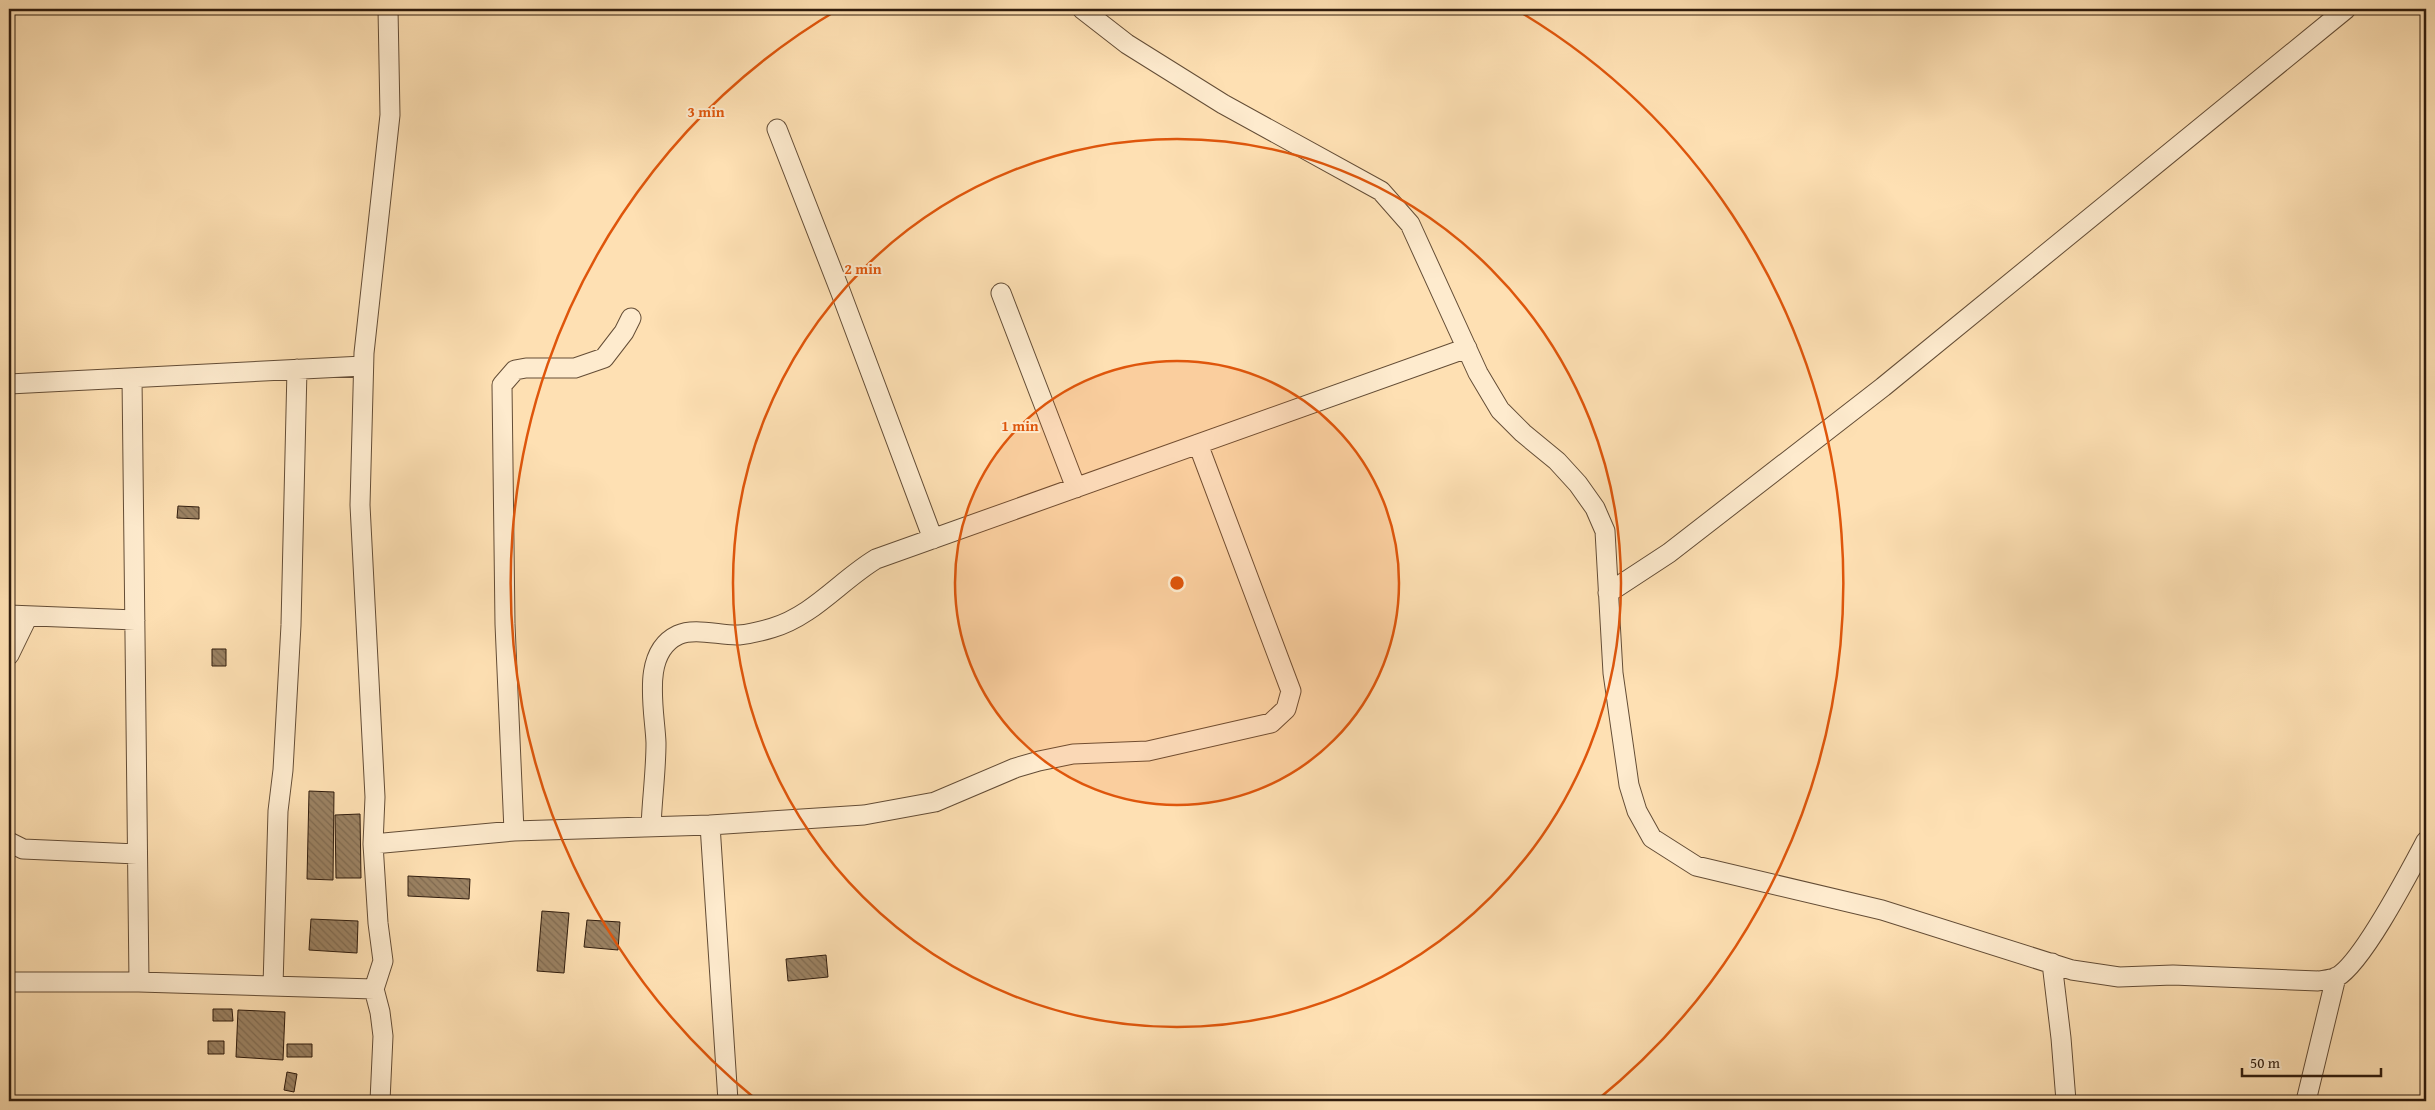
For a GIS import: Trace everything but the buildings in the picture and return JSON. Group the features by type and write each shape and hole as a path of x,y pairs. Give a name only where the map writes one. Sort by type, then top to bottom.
{"street":[{"path":"1082,9 1127,44 1223,104 1381,191 1410,224 1478,373 1500,410 1523,433 1557,461 1595,508 1604,531 1613,673 1629,785 1637,811 1652,838 1696,866 1882,910 2072,970 2119,977 2173,975 2310,981 2336,977 2349,967 2401,887 2426,841"},
{"path":"1608,593 1676,548 1875,393 2346,9"},
{"path":"380,1101 383,1036 374,989 383,961 378,923 373,844 375,797 360,505 363,366 390,115 391,10"},
{"path":"777,129 932,539"},
{"path":"1001,293 1076,488"},
{"path":"514,831 506,624 502,386 515,370 526,368 575,368 604,358 624,332 631,318"},
{"path":"650,827 656,744 651,685 658,657 667,644 679,635 691,633 740,635 774,628 809,610 833,593 856,570 876,559 1467,348"},
{"path":"9,384 363,366"},
{"path":"273,986 278,811 283,770 291,624 297,369"},
{"path":"132,378 139,982"},
{"path":"373,844 514,831 710,826 864,815 935,802 1015,768 1039,761 1073,754 1148,751 1271,723 1286,709 1291,691 1198,444"},
{"path":"9,615 134,620"},
{"path":"9,655 28,616"},
{"path":"710,826 728,1101"},
{"path":"9,842 23,849 137,854"},
{"path":"2052,964 2066,1101"},
{"path":"2306,1101 2336,977"},
{"path":"9,982 139,982 374,989"}]}
